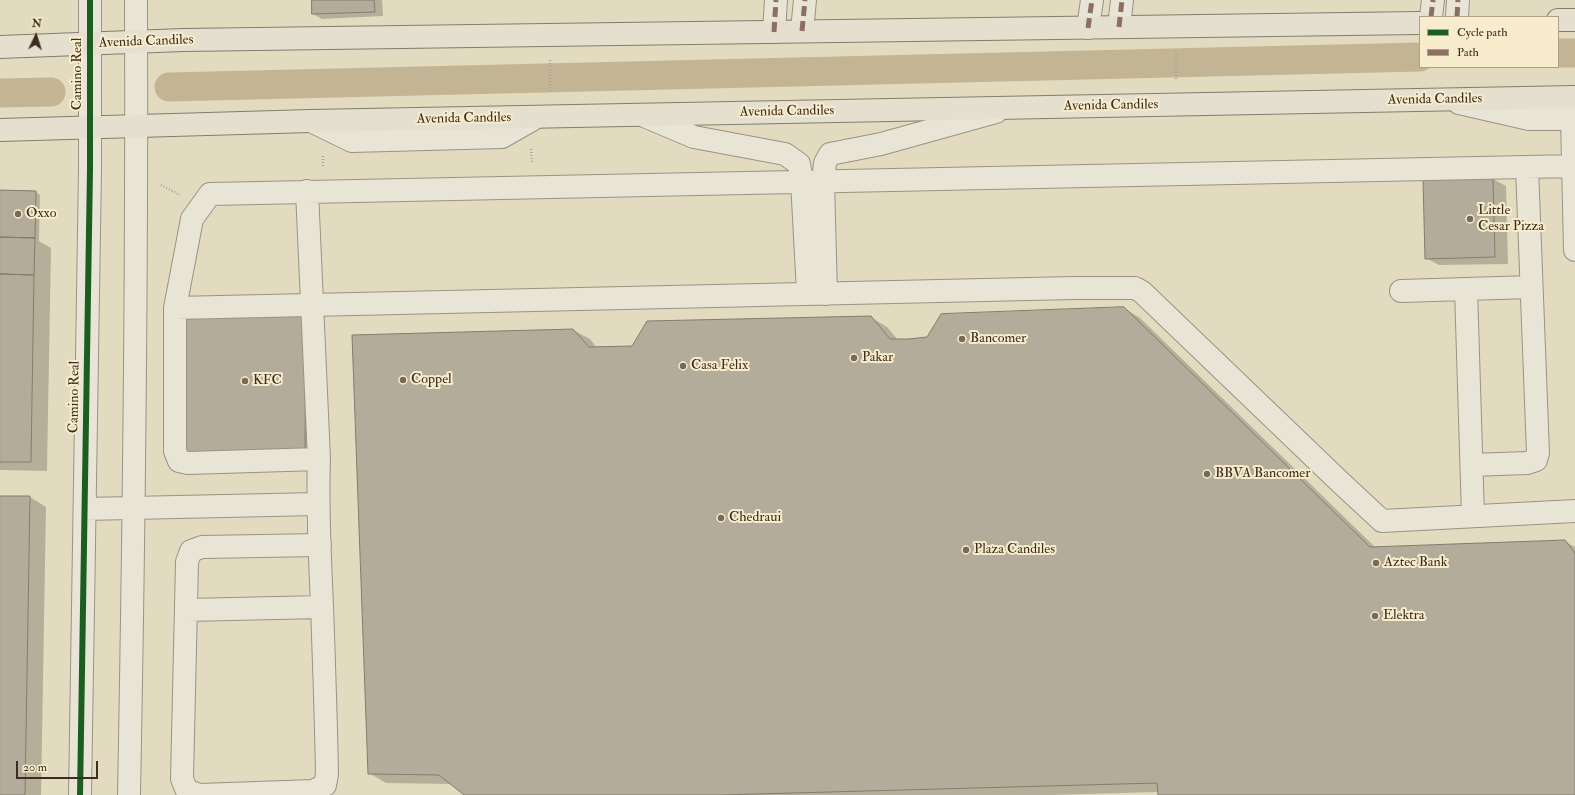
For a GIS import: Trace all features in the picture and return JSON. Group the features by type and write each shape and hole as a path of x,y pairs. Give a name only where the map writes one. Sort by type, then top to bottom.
{"main road":[{"path":"1559,20 1575,20"},
{"name":"Avenida Candiles","path":"0,46 136,42 802,31 1419,23"},
{"name":"Avenida Candiles","path":"0,130 311,121 1575,97"}],"street":[{"name":"Camino Real","path":"80,795 90,128 90,0"},
{"path":"129,795 134,509 136,0"},
{"path":"774,32 776,0"},
{"path":"802,31 805,0"},
{"path":"1088,28 1092,0"},
{"path":"1119,27 1122,0"},
{"path":"1431,16 1433,0"},
{"path":"1457,16 1458,0"},
{"path":"1446,100 1529,119 1574,119 1575,250"},
{"path":"642,115 694,137 785,154 830,154 882,144 1009,108"},
{"path":"785,154 799,164 812,181 817,294"},
{"path":"812,181 830,154"},
{"path":"319,459 188,463 179,461 175,451 175,308 192,219 210,194 1574,166"},
{"path":"1472,464 1527,463 1536,460 1538,453 1527,167"},
{"path":"307,191 319,459 317,504 320,544 328,774 325,785 314,791 200,795 187,791 182,779 187,562 191,551 202,547 320,544"},
{"path":"1401,291 1531,287"},
{"path":"175,308 1074,288 1135,288 1142,292 1382,521 1575,511"},
{"path":"1466,289 1474,516"},
{"path":"85,509 317,504"},
{"path":"186,610 322,607"}],"path":[{"path":"1176,47 1176,83"},
{"path":"550,56 550,95"},
{"path":"136,172 201,206"}],"building":[{"path":"312,0 374,0 375,12 312,14"},
{"path":"1493,178 1495,257 1425,259 1423,180"},
{"name":"Oxxo","path":"0,190 36,191 35,238 0,237"},
{"path":"0,237 35,238 34,275 0,274"},
{"path":"0,274 34,275 31,462 0,462"},
{"name":"Plaza Candiles","path":"1124,307 1370,547 1565,540 1575,553 1575,795 1158,795 1157,783 720,795 464,795 439,775 368,774 352,335 573,329 589,347 632,346 647,321 871,316 890,339 908,339 927,337 941,314"},
{"name":"KFC","path":"186,310 306,312 305,451 183,452"},
{"path":"0,496 30,496 25,795 0,795"}],"waterway":[{"path":"1559,53 1575,53"},
{"path":"169,87 1419,57"},
{"path":"0,93 51,92"}],"marked path":[{"path":"774,32 776,0"},
{"path":"802,31 805,0"},
{"path":"1088,28 1092,0"},
{"path":"1119,27 1122,0"},
{"path":"1431,16 1433,0"},
{"path":"1457,16 1458,0"}],"cycle path":[{"path":"80,795 90,169 90,0"}],"place":[{"name":"Oxxo","path":"18,214"},
{"name":"Little Cesar Pizza","path":"1470,219"},
{"name":"Bancomer","path":"962,339"},
{"name":"Pakar","path":"854,358"},
{"name":"Casa Felix","path":"683,366"},
{"name":"Coppel","path":"403,380"},
{"name":"KFC","path":"245,381"},
{"name":"BBVA Bancomer","path":"1207,474"},
{"name":"Chedraui","path":"721,518"},
{"name":"Plaza Candiles","path":"966,550"},
{"name":"Aztec Bank","path":"1376,563"},
{"name":"Elektra","path":"1375,616"}]}
